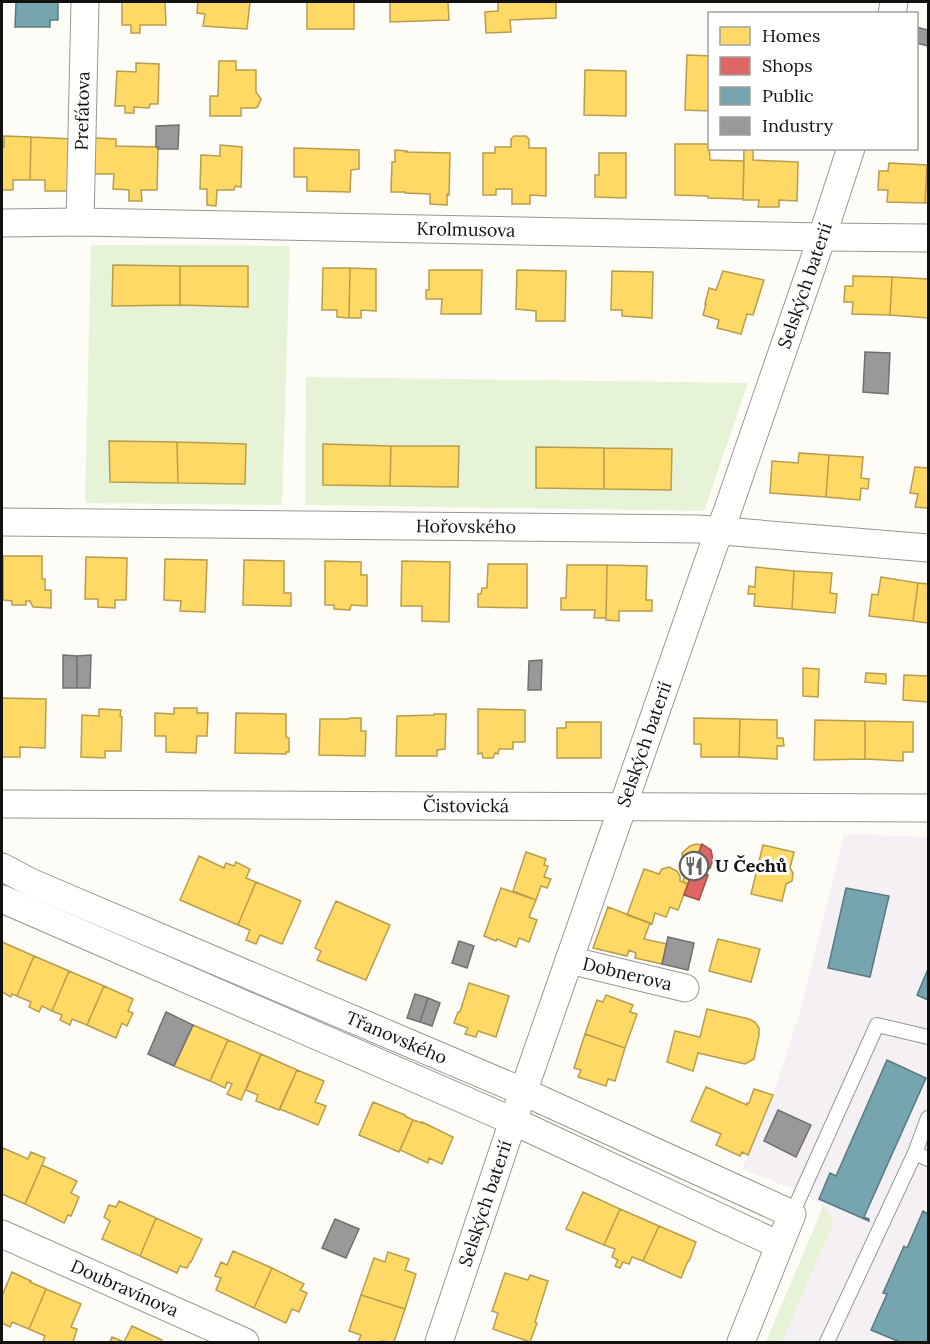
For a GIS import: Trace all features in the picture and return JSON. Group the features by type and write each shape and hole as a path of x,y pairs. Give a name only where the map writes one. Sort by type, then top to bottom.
{"street":[{"name":"Prefátova","path":"80,222 85,2"},
{"name":"Selských baterií","path":"439,1342 513,1121 850,150"},
{"name":"Krolmusova","path":"2,223 80,222 928,238"},
{"name":"Hořovského","path":"2,522 663,528 720,530 928,548"},
{"name":"Čistovická","path":"2,804 928,808"},
{"name":"Třanovského","path":"2,867 41,886 524,1092 792,1214"},
{"name":"Třanovského","path":"2,899 513,1121 779,1245"},
{"name":"Dobnerova","path":"569,960 685,988"},
{"path":"741,1342 792,1214"},
{"name":"Doubravínova","path":"2,1234 245,1342"}],"lane":[{"path":"792,1214 877,1025 928,1037"},
{"path":"826,1342 915,1153 928,1118"},
{"path":"915,1153 928,1159"}],"shaded area":[{"path":"844,834 928,837 928,1342 766,1342 823,1206 801,1192 742,1169 770,1105 801,1009"}],"green space":[{"path":"91,245 290,246 282,505 85,503","holes":["113,266 248,266 248,306 112,306","109,441 246,444 245,484 110,482"]},
{"path":"306,377 748,383 704,511 305,505","holes":["323,444 458,446 458,487 323,485","536,448 672,450 671,490 536,488"]},
{"path":"824,1206 834,1222 782,1342 766,1342"}],"building: Homes":[{"path":"122,2 165,2 166,25 140,25 140,33 131,33 131,25 122,25"},
{"path":"198,2 250,2 247,29 203,26 205,14 197,13"},
{"path":"307,2 354,2 354,29 307,29"},
{"path":"390,2 448,2 449,20 390,22"},
{"path":"498,2 556,2 556,18 510,20 511,32 486,33 485,12 498,11"},
{"path":"687,55 708,56 708,111 685,110"},
{"path":"219,61 236,61 236,70 256,70 256,92 261,99 256,108 241,108 241,116 210,116 210,96 218,96"},
{"path":"136,63 159,64 158,104 150,104 149,108 134,107 134,113 125,113 125,106 115,106 117,71 136,72"},
{"path":"585,70 626,71 626,116 584,115"},
{"path":"4,136 31,137 30,180 13,180 13,190 2,190"},
{"path":"514,136 526,136 529,139 529,148 546,148 546,196 530,195 530,204 512,204 512,189 496,189 496,195 483,195 483,153 495,153 495,147 511,147 511,139"},
{"path":"31,137 72,139 71,191 45,191 45,180 30,180"},
{"path":"94,138 116,139 116,146 158,147 157,190 141,190 142,201 129,201 129,190 113,189 114,174 93,174"},
{"path":"675,144 708,144 710,160 744,161 743,199 675,195"},
{"path":"220,145 242,147 241,187 235,186 234,190 217,190 216,206 207,205 207,189 200,189 201,155 220,156"},
{"path":"294,148 359,150 359,169 351,170 350,192 307,191 307,177 294,177"},
{"path":"395,150 450,153 447,205 430,204 430,194 391,192 392,162 395,162"},
{"path":"744,150 753,150 753,160 798,162 797,201 779,200 779,207 758,207 759,200 743,200"},
{"path":"599,153 626,153 626,198 595,197 595,175 599,175"},
{"path":"889,163 927,165 925,203 887,202 888,190 878,190 879,171 888,171"},
{"path":"927,165 928,203 925,203"},
{"path":"113,265 180,266 180,305 112,306"},
{"path":"180,266 248,266 248,307 180,305"},
{"path":"323,268 350,268 349,318 337,317 337,310 322,310"},
{"path":"350,268 376,269 376,311 361,310 361,318 349,318"},
{"path":"429,270 482,270 481,314 441,314 442,299 426,299 426,290 429,290"},
{"path":"517,270 566,271 565,321 536,321 536,311 516,309"},
{"path":"612,271 653,272 652,318 622,316 622,310 611,310"},
{"path":"723,271 764,280 753,315 747,314 741,334 717,328 719,320 703,315 709,288 716,290"},
{"path":"853,276 892,277 890,315 852,314 853,302 844,302 845,286 853,286"},
{"path":"892,277 928,279 928,318 890,315"},
{"path":"109,441 177,442 178,483 110,482"},
{"path":"177,442 246,444 245,484 178,483"},
{"path":"323,444 391,446 390,486 323,485"},
{"path":"391,446 459,446 458,487 390,486"},
{"path":"536,447 604,448 604,489 536,488"},
{"path":"604,448 672,449 671,490 604,489"},
{"path":"799,453 829,455 826,497 770,493 772,461 798,463"},
{"path":"829,455 863,457 861,478 869,479 868,489 861,488 860,500 826,497"},
{"path":"915,467 928,468 928,508 915,507 918,494 910,493"},
{"path":"3,556 42,556 42,579 45,579 45,590 51,590 51,608 33,607 30,601 26,601 26,605 12,605 12,601 3,600"},
{"path":"86,557 127,558 126,600 115,600 115,608 98,607 98,599 85,599"},
{"path":"165,559 207,560 205,612 180,611 181,601 164,600"},
{"path":"244,560 284,561 284,593 291,593 291,606 243,605"},
{"path":"325,561 361,562 361,575 367,575 367,606 351,605 350,610 334,609 334,605 325,605"},
{"path":"402,561 450,562 449,622 422,621 422,606 401,606"},
{"path":"488,564 527,564 527,608 478,607 478,594 481,594 482,588 487,588"},
{"path":"567,565 607,565 606,618 594,618 595,610 561,610 561,598 566,598"},
{"path":"607,565 647,566 646,600 652,600 652,611 619,611 619,621 606,620"},
{"path":"756,567 794,571 792,609 754,606 755,594 748,594 749,586 755,587"},
{"path":"794,571 832,573 830,593 837,594 835,613 792,609"},
{"path":"881,577 918,583 913,621 869,616 872,594 878,595"},
{"path":"918,583 928,584 928,623 913,621"},
{"path":"803,668 819,669 818,697 803,696"},
{"path":"866,673 886,674 886,684 865,682"},
{"path":"904,675 928,676 928,702 903,700"},
{"path":"2,698 46,699 45,748 20,747 20,757 2,757"},
{"path":"174,708 197,708 197,713 208,713 207,736 197,736 196,753 166,752 166,736 155,736 155,713 174,714"},
{"path":"99,709 121,710 121,751 105,751 105,758 81,757 82,715 99,716"},
{"path":"478,709 525,710 525,742 513,742 513,749 499,749 498,754 495,753 493,758 483,758 482,753 478,754"},
{"path":"236,713 286,714 286,737 289,738 289,752 286,754 235,753"},
{"path":"446,714 445,749 437,750 437,756 396,756 397,716"},
{"path":"361,718 361,731 366,731 365,756 319,755 320,719"},
{"path":"694,718 740,719 739,757 701,757 701,744 694,744"},
{"path":"740,719 777,720 777,738 783,738 784,746 777,746 777,759 739,757"},
{"path":"815,720 865,721 865,759 814,760"},
{"path":"865,721 913,722 913,752 903,752 903,761 865,759"},
{"path":"566,722 601,722 601,758 557,758 557,728 566,728"},
{"path":"696,844 701,845 688,884 683,882 686,869 683,865 682,853"},
{"path":"763,845 794,852 790,868 793,873 792,881 786,884 782,901 751,894"},
{"path":"526,852 546,859 544,865 548,866 544,877 551,879 547,888 541,886 536,900 513,891"},
{"path":"199,856 224,868 226,863 234,866 236,862 250,869 246,878 256,882 238,925 180,900"},
{"path":"669,867 677,871 680,881 688,884 678,910 670,907 666,917 655,913 652,924 627,915 644,869 659,874 662,869"},
{"path":"256,882 301,901 282,944 260,935 256,944 246,940 250,930 238,925"},
{"path":"501,888 536,900 529,917 537,920 529,942 519,938 516,947 484,936"},
{"path":"336,901 390,925 366,980 317,960 321,951 315,948"},
{"path":"608,907 650,923 644,939 667,944 662,964 635,958 636,953 629,950 627,956 593,948"},
{"path":"718,939 760,949 751,982 709,971"},
{"path":"2,942 34,956 17,996 12,994 11,997 2,992"},
{"path":"34,956 69,971 52,1011 42,1006 39,1012 29,1007 31,1002 17,996"},
{"path":"69,971 104,986 87,1025 72,1019 70,1025 60,1020 62,1015 52,1011"},
{"path":"469,983 509,996 496,1037 478,1031 476,1037 465,1034 468,1028 454,1023"},
{"path":"104,986 133,999 128,1011 133,1013 127,1026 122,1023 116,1038 87,1025"},
{"path":"606,995 633,1005 630,1012 637,1014 625,1048 585,1034 597,1000 603,1002"},
{"path":"707,1009 755,1022 759,1028 759,1035 754,1059 745,1064 698,1053 693,1071 667,1062 675,1031 700,1037"},
{"path":"193,1025 228,1040 210,1081 174,1066"},
{"path":"585,1034 625,1048 615,1081 608,1079 606,1086 578,1077 581,1070 574,1068"},
{"path":"228,1040 261,1054 241,1100 227,1094 232,1084 227,1082 225,1088 210,1081"},
{"path":"261,1054 297,1070 279,1110 256,1101 258,1095 246,1090"},
{"path":"297,1070 324,1081 315,1102 326,1106 318,1125 280,1109"},
{"path":"706,1087 747,1105 754,1089 773,1095 748,1155 742,1152 740,1156 716,1145 721,1134 691,1121"},
{"path":"373,1102 413,1120 399,1152 359,1135"},
{"path":"413,1120 453,1137 442,1164 429,1158 428,1163 400,1150"},
{"path":"3,1148 28,1159 31,1152 45,1158 25,1204 2,1194"},
{"path":"42,1165 77,1181 71,1193 79,1197 71,1216 68,1215 64,1223 25,1204"},
{"path":"583,1192 620,1209 604,1245 566,1229"},
{"path":"119,1201 156,1218 140,1256 102,1239 110,1221 104,1217 109,1205 116,1207"},
{"path":"620,1209 659,1226 643,1261 632,1257 629,1264 623,1262 620,1268 615,1266 618,1260 612,1257 615,1249 604,1245"},
{"path":"156,1218 202,1239 187,1268 180,1266 177,1273 140,1256"},
{"path":"659,1226 696,1242 681,1278 643,1261"},
{"path":"233,1251 272,1268 254,1308 216,1290 221,1278 215,1276 221,1262 227,1265"},
{"path":"388,1252 409,1259 405,1270 416,1274 405,1309 361,1295 374,1258 385,1262"},
{"path":"272,1268 304,1284 300,1290 307,1293 299,1312 292,1309 286,1323 254,1308"},
{"path":"12,1272 46,1289 29,1329 12,1322 10,1327 2,1323 2,1296"},
{"path":"505,1273 528,1280 530,1275 548,1281 530,1342 493,1329 498,1313 492,1311"},
{"path":"46,1289 81,1304 71,1327 77,1329 73,1342 46,1342 43,1341 45,1336 29,1329"},
{"path":"361,1295 405,1309 394,1342 358,1342 361,1335 349,1331"},
{"path":"132,1326 162,1340 161,1342 124,1342"},
{"path":"112,1337 124,1342 110,1342"}],"building: Shops":[{"path":"702,844 711,850 713,860 710,868 704,873 708,875 699,900 684,895"}],"building: Public":[{"path":"16,2 58,2 58,20 50,20 50,27 15,27"},
{"path":"846,888 889,896 870,977 828,968"},
{"path":"928,969 928,1000 917,995"},
{"path":"887,1060 926,1078 864,1217 869,1221 819,1199 830,1173 836,1176"},
{"path":"923,1211 928,1214 928,1342 900,1342 871,1330 887,1294 883,1293 904,1246 907,1248"}],"building: Industry":[{"path":"918,28 928,30 928,46 918,44"},
{"path":"179,125 178,149 158,149 156,147 156,126"},
{"path":"865,352 890,353 888,394 863,392"},
{"path":"63,655 77,656 77,688 63,688"},
{"path":"91,655 90,688 77,688 77,656"},
{"path":"542,660 541,690 528,690 529,661"},
{"path":"668,937 694,943 688,970 662,964"},
{"path":"459,941 474,946 467,968 452,963"},
{"path":"415,994 428,998 420,1022 407,1018"},
{"path":"428,998 440,1003 432,1026 420,1022"},
{"path":"166,1012 193,1025 174,1066 148,1054"},
{"path":"778,1110 811,1125 796,1157 764,1141"},
{"path":"335,1219 359,1229 346,1258 322,1248"}],"place":[{"name":"U Čechů","path":"694,866"}]}
